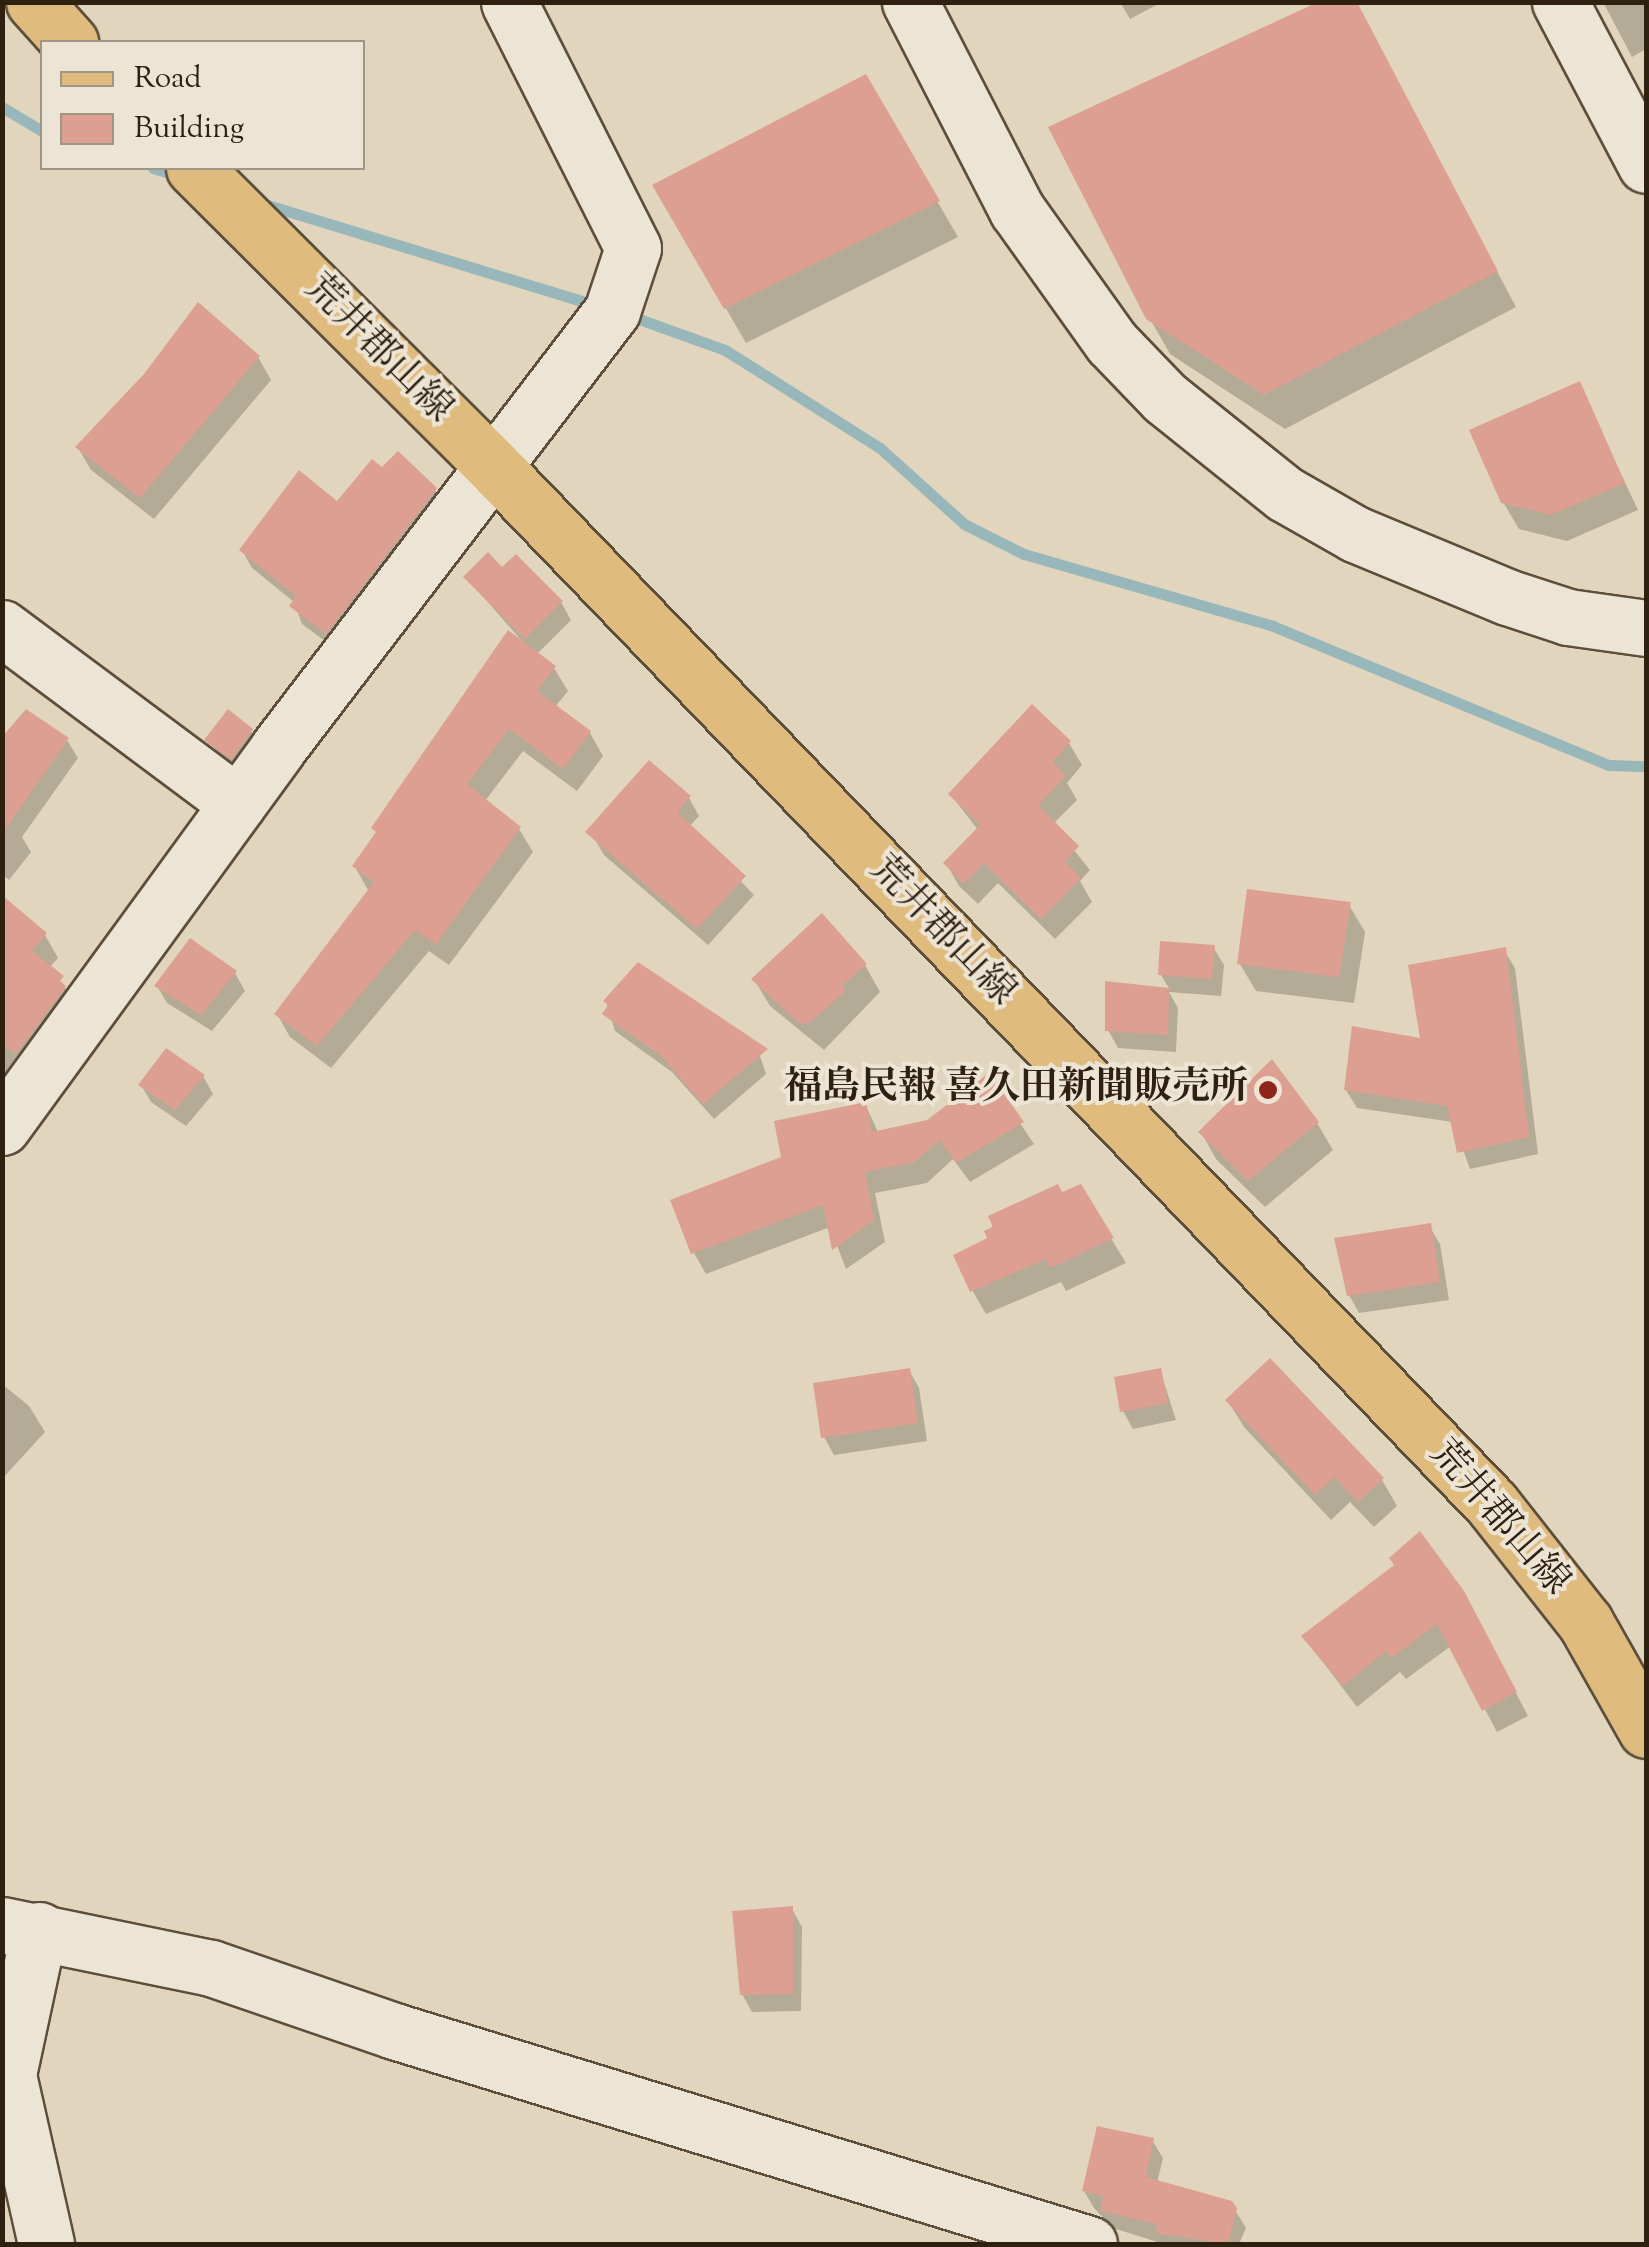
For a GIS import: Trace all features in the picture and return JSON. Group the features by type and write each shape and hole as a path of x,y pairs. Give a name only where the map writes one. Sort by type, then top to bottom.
{"main road":[{"path":"34,2 68,40"},
{"name":"荒井郡山線","path":"196,170 494,467 1492,1504 1585,1622 1646,1730"}],"street":[{"path":"2,1127 238,804 612,311 634,248 509,2"},
{"path":"910,2 1017,210 1112,343 1166,398 1285,494 1356,534 1506,597 1568,617 1646,628"},
{"path":"1560,2 1646,165"},
{"path":"2,628 238,804"},
{"path":"46,2244 8,2075 21,1927 212,1968 394,2031 1089,2244"}],"building":[{"path":"1318,2 1357,2 1498,271 1264,395 1146,319 1048,127"},
{"path":"866,74 940,201 724,309 652,185"},
{"path":"198,302 260,356 140,498 75,447 144,374"},
{"path":"1580,381 1625,483 1551,515 1501,503 1469,430"},
{"path":"398,451 437,488 326,634 289,606 296,596 239,550 299,470 337,501 372,459 382,467"},
{"path":"488,552 502,567 516,554 563,601 525,639 463,577"},
{"path":"508,630 556,666 537,691 591,731 563,769 509,729 467,784 521,827 436,944 415,930 317,1046 274,1014 374,882 352,866 376,832 371,828"},
{"path":"1032,704 1071,741 1053,762 1066,776 1038,805 1079,846 1065,861 1081,878 1041,919 984,863 964,884 943,863 980,825 948,794"},
{"path":"26,709 69,738 2,834 2,737"},
{"path":"228,709 253,729 231,760 204,740"},
{"path":"649,760 691,796 677,812 746,876 697,929 585,832"},
{"path":"1247,889 1351,902 1339,977 1237,964"},
{"path":"2,895 47,933 32,951 64,976 60,981 66,986 16,1054 2,1044"},
{"path":"822,913 867,964 842,986 846,991 808,1024 799,1023 751,979"},
{"path":"190,938 237,971 201,1015 154,986"},
{"path":"1160,941 1215,945 1212,979 1158,975"},
{"path":"1506,947 1529,1137 1457,1153 1447,1106 1344,1090 1352,1026 1420,1038 1408,965"},
{"path":"638,962 768,1049 703,1104 660,1055 602,1014 608,1005 603,1001"},
{"path":"1105,981 1169,988 1168,1035 1105,1031"},
{"path":"166,1048 205,1075 175,1110 138,1085"},
{"name":"福島民報 喜久田新聞販売所","path":"1272,1059 1319,1122 1248,1181 1198,1132"},
{"path":"989,1073 1024,1122 956,1163 940,1140 915,1162 865,1172 874,1220 832,1250 823,1205 691,1254 670,1200 781,1157 774,1121 866,1102 872,1132 927,1120"},
{"path":"1058,1184 1062,1192 1081,1184 1114,1238 1050,1268 1046,1259 970,1292 953,1255 987,1238 984,1231 993,1227 988,1216"},
{"path":"1431,1223 1440,1282 1347,1296 1334,1238"},
{"path":"1270,1358 1384,1478 1358,1502 1334,1477 1315,1495 1225,1400"},
{"path":"910,1368 918,1423 821,1438 813,1383"},
{"path":"1161,1368 1168,1403 1120,1412 1114,1377"},
{"path":"1420,1531 1464,1591 1517,1692 1482,1711 1437,1624 1391,1658 1386,1651 1343,1686 1301,1636 1394,1565 1389,1558"},
{"path":"793,1906 793,1994 740,1995 732,1911"},
{"path":"1097,2126 1154,2138 1146,2177 1232,2201 1237,2208 1228,2244 1155,2233 1157,2224 1100,2211 1103,2196 1082,2191"}],"waterway":[{"path":"2,107 40,130"},
{"path":"159,170 182,177"},
{"path":"261,203 597,306"},
{"path":"625,314 725,350 880,448 964,524 1024,554 1273,626 1609,765 1646,766"}],"place":[{"name":"福島民報 喜久田新聞販売所","path":"1268,1090"}]}
